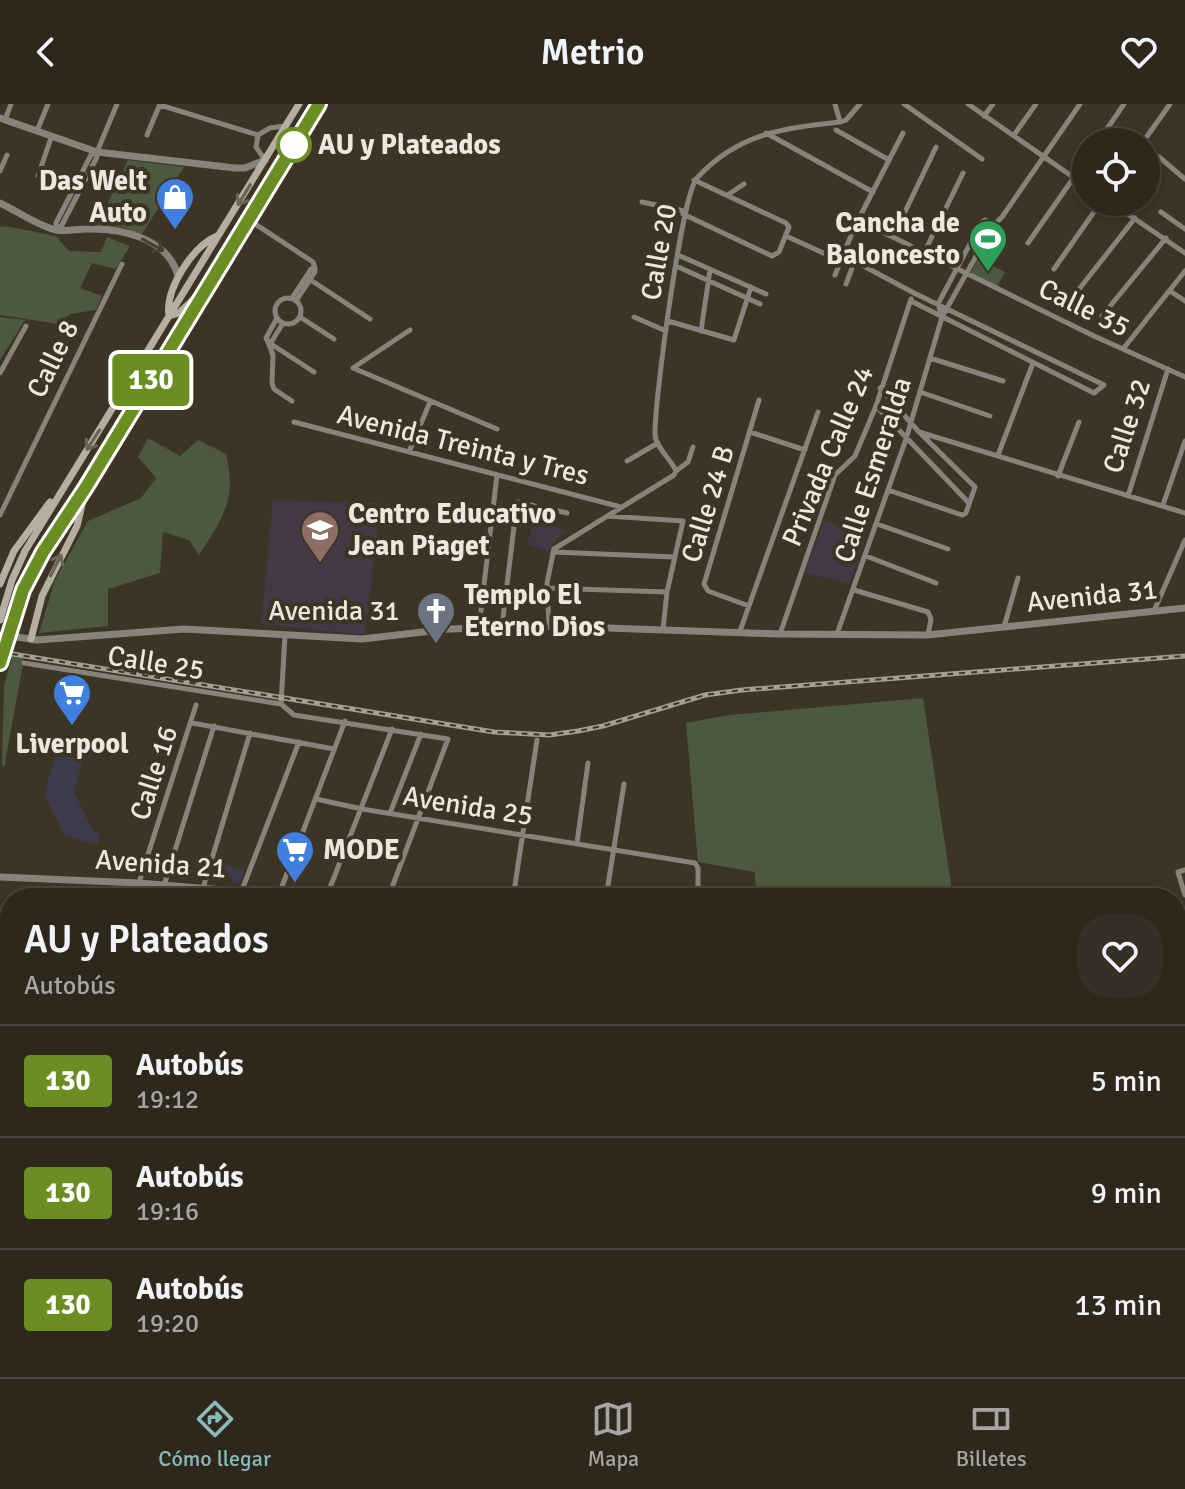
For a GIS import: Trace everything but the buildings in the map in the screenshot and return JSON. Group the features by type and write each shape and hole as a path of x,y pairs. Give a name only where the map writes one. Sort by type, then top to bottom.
{"main road":[{"path":"0,620 25,551 299,104"},
{"path":"0,663 23,590 43,552 86,487 319,104"},
{"path":"169,316 167,304 178,276 203,245 220,236"},
{"path":"169,316 179,313 208,285"},
{"path":"31,639 45,589 77,526 86,487"},
{"path":"0,584 14,551 62,488"}],"street":[{"path":"11,104 2,119 51,138 97,152 163,162 245,168 265,160 256,147 258,135"},
{"path":"37,132 48,104"},
{"path":"56,230 62,225 97,157 117,104"},
{"path":"147,135 160,104 258,135 270,128 286,126"},
{"path":"835,104 840,122 846,120 860,104"},
{"path":"904,104 982,159"},
{"path":"968,104 1072,177"},
{"path":"984,116 993,104"},
{"path":"1014,135 1036,104"},
{"path":"942,317 938,304 981,223 985,220 993,226 1002,217 1080,104"},
{"path":"1108,128 1124,104"},
{"path":"1153,128 1170,104"},
{"name":"Calle 20","path":"658,443 655,437 666,331 684,212 694,180 724,155 766,133 840,122"},
{"path":"836,130 889,160"},
{"path":"766,133 873,192"},
{"path":"835,275 855,226 903,133"},
{"path":"38,176 51,138"},
{"path":"893,237 936,147"},
{"path":"0,171 7,155"},
{"path":"1160,158 1185,179"},
{"path":"924,253 963,173"},
{"path":"642,202 684,212 775,256 786,236 788,225 694,180"},
{"path":"1028,243 1072,181"},
{"path":"728,195 744,184"},
{"path":"0,203 56,230 119,231 147,241 165,252 175,265 178,276"},
{"path":"1161,212 1185,229"},
{"path":"1054,269 1091,216"},
{"path":"1132,216 1185,253"},
{"path":"1076,293 1135,218"},
{"path":"248,220 313,262 315,268 294,300 279,302 275,310 280,321 272,341 268,342"},
{"name":"Calle 35","path":"860,221 1185,377"},
{"name":"Calle Esmeralda","path":"837,634 906,439 942,317 993,226"},
{"path":"786,236 855,260 914,293 1104,385 1094,393 911,301"},
{"path":"1102,316 1166,238"},
{"path":"678,255 766,294"},
{"path":"846,284 855,260"},
{"name":"Calle 8","path":"0,515 122,264"},
{"path":"676,266 760,304"},
{"path":"701,331 710,270"},
{"name":"Calle 32","path":"1123,349 1185,271"},
{"path":"308,279 370,319"},
{"path":"668,321 734,340 751,287"},
{"path":"1170,291 1185,301"},
{"name":"Privada Calle 24","path":"780,634 835,475 855,456 876,406 914,293"},
{"path":"280,321 293,323 300,317 301,309 294,300"},
{"path":"300,317 334,339"},
{"path":"634,317 666,331"},
{"name":"Calle 8","path":"0,373 26,326"},
{"path":"410,330 353,366 497,429"},
{"path":"268,342 314,372"},
{"path":"268,342 273,355 274,389 292,401"},
{"path":"930,358 1003,381"},
{"path":"998,455 1033,362"},
{"name":"Calle 32","path":"1128,496 1168,369"},
{"path":"880,388 919,432 975,486 963,515 888,490"},
{"path":"920,392 990,416"},
{"path":"759,400 750,432 805,450"},
{"path":"409,452 430,402"},
{"path":"876,406 969,504"},
{"path":"740,631 818,412"},
{"name":"Avenida Treinta y Tres","path":"294,422 622,507"},
{"path":"1058,476 1079,422"},
{"name":"Calle 24 B","path":"749,606 704,587 750,432"},
{"path":"919,432 1185,513"},
{"path":"1163,505 1185,441"},
{"path":"627,461 658,443 676,471"},
{"path":"549,626 547,588 553,552 557,546 674,475 688,462 693,447"},
{"path":"479,627 497,475"},
{"path":"502,626 517,502 567,513"},
{"name":"Avenida Treinta y Tres","path":"607,516 683,521 674,557"},
{"path":"877,524 948,549"},
{"path":"1154,611 1185,540"},
{"path":"553,552 674,557 663,629"},
{"path":"866,556 936,583"},
{"name":"Avenida 31","path":"1004,628 1018,578"},
{"path":"547,588 667,592"},
{"path":"854,590 928,612 931,619 928,635"},
{"name":"Avenida 31","path":"0,636 31,639 184,629 362,639 502,626 928,635 1185,608"},
{"path":"281,704 285,635"},
{"name":"Calle 25","path":"24,663 281,704 294,715 448,739 418,818"},
{"name":"Calle 16","path":"137,888 196,705"},
{"path":"282,888 345,721"},
{"path":"192,723 334,749"},
{"path":"163,888 214,726"},
{"path":"330,888 392,729"},
{"path":"203,887 250,733"},
{"path":"390,813 421,734"},
{"path":"515,888 537,740"},
{"path":"242,888 299,742"},
{"path":"577,843 588,763"},
{"path":"608,888 624,784"},
{"name":"Avenida 25","path":"316,799 614,850"},
{"path":"392,888 418,818"},
{"path":"614,850 695,863 698,888"},
{"name":"Avenida 21","path":"0,877 208,888"}],"shaded area":[{"name":"Centro Educativo Jean Piaget","path":"273,500 381,503 365,635 261,624"},
{"path":"535,520 567,531 548,552 527,544"},
{"path":"824,521 866,538 849,584 805,573"},
{"path":"43,734 80,746 88,742 74,792 91,827 100,836 97,845 65,836 44,795 55,757"},
{"path":"215,861 244,870 240,884 232,882 233,877 222,874 219,882 209,879"}],"green space":[{"path":"128,160 184,167 142,234 121,227 97,226"},
{"path":"0,227 56,236 69,251 101,252 107,237 130,246 116,269 92,263 80,288 102,296 96,310 70,314 58,324 0,315"},
{"name":"Cancha de Baloncesto","path":"978,259 1005,272 997,287 970,274"},
{"path":"0,317 25,320 0,360"},
{"path":"148,438 180,456 198,440 226,454 229,496 215,530 199,555 189,540 163,532 160,573 108,589 108,626 39,633 55,580 88,521 141,498 156,478 138,457"},
{"path":"12,656 24,659 4,768 4,686"},
{"path":"923,698 952,888 756,888 755,872 698,862 686,723 730,715"}],"railway":[{"path":"0,652 494,732 549,735 603,726 705,695 742,690 1185,656"}],"bus line":[{"name":"130","path":"0,663 23,590 43,552 86,487 319,104"}],"place":[{"name":"AU y Plateados","path":"294,145"},
{"name":"Das Welt Auto","path":"175,231"},
{"name":"Cancha de Baloncesto","path":"988,273"},
{"name":"Centro Educativo Jean Piaget","path":"320,564"},
{"name":"Templo El Eterno Dios","path":"436,645"},
{"name":"Liverpool","path":"72,727"},
{"name":"MODE","path":"295,884"}]}
